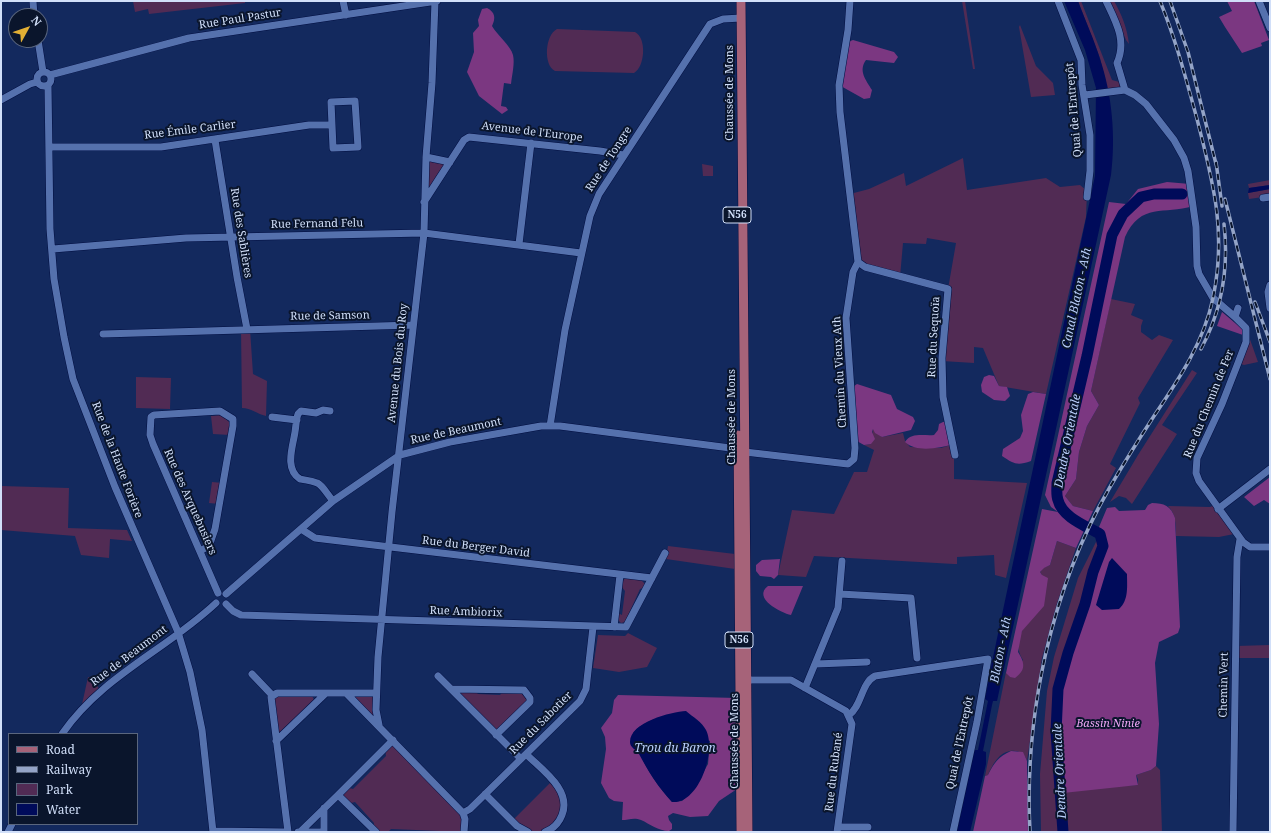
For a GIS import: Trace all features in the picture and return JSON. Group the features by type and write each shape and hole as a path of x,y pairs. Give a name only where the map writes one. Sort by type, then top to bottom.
{"main road":[{"name":"Chaussée de Mons","path":"736,1 739,18"},
{"name":"Chaussée de Mons","path":"741,1 739,18 743,680 741,832"},
{"name":"Chaussée de Mons","path":"743,680 748,832"}],"street":[{"path":"344,1 346,15"},
{"name":"Rue Paul Pastur","path":"50,75 189,38 436,1"},
{"name":"Avenue du Bois du Roy","path":"379,726 376,694 378,657 424,233 426,157 432,83 436,1"},
{"name":"Chemin du Vieux Ath","path":"741,450 844,464 848,464 854,459 855,448 846,318 853,272 858,262 840,112 839,85 848,30 850,1"},
{"name":"Quai de l'Entrepôt","path":"1058,1 1081,60 1082,85 1085,95 1090,135 1090,171 1087,196"},
{"path":"1085,95 1125,90 1116,63 1121,54 1121,36 1106,1"},
{"path":"1259,1 1270,28"},
{"name":"Rue de Tongre","path":"550,426 565,330 581,253 590,216 595,203 623,155 710,24 723,19 739,18"},
{"path":"39,48 42,72"},
{"path":"37,82 42,86 48,86 51,82 50,75 42,72"},
{"path":"37,82 37,77 42,72"},
{"path":"1,100 30,84 37,82"},
{"name":"Rue de la Haute Forière","path":"48,86 50,229 56,295 73,379 115,487 178,632 190,672 202,730 213,831"},
{"name":"Rue du Chemin de Fer","path":"1125,90 1146,104 1174,140 1184,158 1188,171 1196,227 1197,266 1199,274 1213,298 1246,328 1246,342 1222,404 1197,458 1196,472 1198,481 1240,540"},
{"path":"355,100 358,147 334,148 332,125 331,102 355,100"},
{"name":"Rue Émile Carlier","path":"50,147 161,147 308,125 332,125"},
{"name":"Avenue de l'Europe","path":"424,202 464,140 469,137 531,143 623,155"},
{"name":"Rue des Sablières","path":"214,140 247,329"},
{"path":"519,244 531,143"},
{"path":"426,157 450,162"},
{"name":"Rue Fernand Felu","path":"53,249 186,238 424,233 581,253"},
{"name":"Rue du Sequoïa","path":"858,262 866,267 948,289 942,358 943,397 955,455"},
{"path":"1270,285 1268,292 1270,308"},
{"path":"1235,317 1238,308"},
{"name":"Rue de Samson","path":"102,334 413,325"},
{"path":"330,411 323,410 316,413 301,411 297,415 295,435 292,441 292,472 300,479 314,480 319,483 332,501"},
{"name":"Rue des Arquebusiers","path":"200,550 209,546 215,528 233,419 230,415 220,411 158,414 151,417 150,436 200,550 222,594"},
{"path":"272,417 297,420"},
{"name":"Rue de Beaumont","path":"222,594 302,529 332,501 400,455 450,442 550,426 560,426 741,450"},
{"path":"1218,509 1270,469"},
{"name":"Rue du Berger David","path":"302,529 315,538 620,576 652,578"},
{"path":"1240,540 1250,547 1270,547"},
{"name":"Chemin Vert","path":"1233,832 1237,558 1240,540"},
{"name":"Rue Ambiorix","path":"226,604 233,611 241,615 626,627 665,553"},
{"path":"805,688 838,608 842,561"},
{"path":"614,627 620,576"},
{"path":"222,594 228,599 226,604 222,606 216,602 216,597 222,594"},
{"path":"840,594 911,598 917,658"},
{"name":"Rue de Beaumont","path":"63,733 81,709 103,687 216,602"},
{"name":"Rue du Sabotier","path":"463,813 485,794 576,706 584,695 593,627"},
{"name":"Quai de l'Entrepôt","path":"849,715 854,711 870,679 875,676 988,659 978,716 953,832"},
{"path":"816,664 867,662"},
{"path":"252,674 272,695"},
{"path":"438,676 496,735 557,786 563,796 565,804 561,818 552,828 545,832"},
{"path":"743,680 791,680 846,711 849,715"},
{"path":"451,689 524,690 528,694 530,702 496,735"},
{"path":"272,695 277,693 376,694"},
{"path":"276,742 325,694"},
{"path":"347,694 463,813 465,819 464,832"},
{"path":"213,831 287,832 271,700 272,695"},
{"name":"Rue du Rubané","path":"838,829 852,724 849,715"},
{"path":"300,832 393,740"},
{"path":"485,794 517,826 528,832"},
{"path":"338,795 376,832"},
{"path":"295,832 324,832 324,808"},
{"path":"838,829 868,827"}],"green space":[{"path":"133,1 245,1 245,3 149,14 148,9 135,12"},
{"path":"962,1 965,1 975,69 973,69"},
{"path":"1078,1 1081,1 1112,80 1123,83 1124,87 1108,92 1100,58"},
{"path":"1110,1 1114,1 1122,17 1129,44 1126,40"},
{"path":"1227,1 1254,1 1269,40 1261,43 1262,46 1242,53 1219,17 1232,11"},
{"path":"487,8 492,11 494,16 492,26 510,48 514,58 511,84 504,83 501,106 506,107 508,110 502,114 479,96 467,72 474,52 473,33 479,26 478,20 482,9"},
{"path":"1020,25 1036,66 1053,83 1055,95 1031,97 1019,27"},
{"path":"557,29 635,32 639,35 643,46 642,59 638,70 634,73 555,71 551,68 549,63 547,50 550,37"},
{"path":"853,40 894,52 898,57 894,63 866,60 863,72 865,79 872,90 870,98 864,99 839,85 845,43"},
{"path":"426,157 450,162 424,202"},
{"path":"963,158 967,190 1046,178 1060,187 1080,185 1087,191 1086,217 1046,394 999,386 983,348 974,347 974,363 942,361 948,289 956,243 927,238 926,244 903,243 900,277 861,265 850,194 869,189 904,173 906,186"},
{"path":"702,164 713,166 713,176 703,176"},
{"path":"1270,180 1270,185 1249,188 1248,184"},
{"path":"1167,182 1190,184 1193,206 1146,214 1131,226 1125,237 1091,391 1099,405 1087,426 1079,452 1076,479 1065,496 1073,506 1093,511 1076,548 1057,541 1050,565 1040,572 1048,578 1044,606 1022,631 1018,652 1023,663 1023,669 1015,678 1010,677 1006,673 1042,509 1058,512 1051,507 1045,495 1109,202 1126,204 1138,189"},
{"path":"1270,189 1270,196 1249,199 1248,193"},
{"path":"1111,299 1135,304 1131,315 1143,320 1141,332 1152,340 1159,335 1173,340 1138,398 1140,403 1110,464 1116,468 1093,511 1073,506 1065,496 1076,479 1079,452 1087,426 1099,405 1091,391"},
{"path":"1222,312 1241,328 1246,328 1243,335 1217,326"},
{"path":"241,329 250,329 253,374 267,381 266,416 242,408"},
{"path":"1247,331 1258,362 1244,365 1238,363"},
{"path":"1192,370 1197,373 1162,425 1177,434 1132,504 1126,498 1119,496 1110,502 1138,455"},
{"path":"989,375 994,376 999,386 1007,387 1010,396 1005,401 994,400 982,392 981,385 984,377"},
{"path":"136,377 171,378 170,409 136,408"},
{"path":"857,384 891,395 897,409 913,417 915,421 911,430 882,437 875,433 873,429 872,432 875,439 871,444 864,445 855,440 850,389"},
{"path":"1033,392 1046,394 1031,461 1019,464 1002,456 1003,449 1020,438 1023,431 1021,415 1028,394"},
{"path":"222,415 230,423 230,435 213,434 211,416"},
{"path":"946,422 954,444 922,449 916,448 905,442 911,437 918,435 934,435 938,430 939,424"},
{"path":"873,428 882,437 903,433 905,441 910,447 941,448 954,444 954,479 1027,483 1006,578 995,575 994,555 957,557 957,564 814,556 806,577 778,575 792,510 834,514 854,472 867,472 874,450 864,445 871,444"},
{"path":"1270,477 1270,504 1264,500 1254,506 1244,497"},
{"path":"212,482 223,483 219,504 209,503"},
{"path":"1,486 69,488 68,528 127,530 132,541 110,539 109,558 81,555 75,536 1,530"},
{"name":"Bassin Ninie","path":"1152,503 1166,506 1175,518 1180,627 1178,633 1159,642 1155,663 1159,724 1156,766 1151,770 1136,775 1138,785 1063,793 1060,789 1056,732 1058,689 1068,653 1085,604 1093,572 1103,546 1099,527 1107,508 1115,507 1119,511 1145,510 1148,505"},
{"path":"1215,505 1234,534 1219,537 1176,536 1174,516 1168,506 1210,507"},
{"path":"1100,534 1103,546 1093,572 1085,604 1068,653 1056,732 1060,789 1138,785 1136,775 1151,770 1156,766 1160,770 1162,832 1041,832 1040,774 1047,691 1054,657 1078,578"},
{"path":"1057,541 1076,548 1057,603 1042,658 1027,761 1022,754 1018,752 1006,752 992,766 988,775 985,776 1006,672 1010,677 1023,660 1018,647 1020,634 1025,626 1042,575 1040,572 1043,568 1050,565"},
{"path":"668,546 735,554 735,569 666,559"},
{"path":"780,559 778,575 774,579 771,577 760,576 756,571 756,565 762,560"},
{"path":"628,578 641,580 645,584 643,588 640,589 625,622 621,623 617,619 618,613 622,615 625,591 621,586 624,579"},
{"path":"768,586 803,586 791,615 775,608 766,600 763,595"},
{"path":"628,633 657,648 647,667 619,672 593,668 598,635 625,636"},
{"path":"1270,645 1270,658 1236,658 1236,646"},
{"path":"88,677 92,678 100,690 81,709"},
{"path":"474,690 478,694 500,695 504,690 524,690 530,698 496,735 460,695 461,692"},
{"path":"353,694 369,694 376,699 377,713 369,716 352,699"},
{"path":"272,695 312,696 316,703 279,734"},
{"path":"618,695 737,698 737,789 719,801 708,816 690,817 673,813 668,816 672,824 672,829 669,831 658,829 638,819 622,820 623,802 614,801 609,798 601,783 606,749 605,737 601,728 612,713 614,700","holes":["654,719 710,741 708,764 694,789 682,801 672,802 648,770 639,752 633,733 639,727"]},
{"path":"393,740 460,809 464,832 391,829 388,832 374,831 374,823 355,802 347,804 338,795 346,787 353,789 386,756 385,748"},
{"path":"1011,751 1023,752 1027,761 1028,832 973,832 985,776 988,775 994,764 1000,758"},
{"path":"552,781 557,785 564,811 545,832 528,832 512,821"}],"water":[{"path":"1064,1 1078,1 1104,72 1112,116 1113,146 1111,175 997,701 993,701 992,705 983,751 986,752 986,764 970,832 957,832 974,750 978,750 988,701 985,699 992,662 1095,176 1096,88 1085,50"},
{"path":"1270,185 1270,189 1248,193 1249,188"},
{"path":"1112,558 1127,574 1126,597 1119,609 1102,610 1096,605 1109,562"},
{"name":"Trou du Baron","path":"686,711 700,722 706,730 709,740 709,751 703,775 697,786 690,795 681,801 672,802 658,785 639,754 631,746 630,742 632,735 637,729 652,719 671,713"}],"waterway":[{"name":"Dendre Orientale","path":"1063,832 1056,732 1058,689 1068,653 1085,604 1093,572 1103,546 1100,534 1069,516 1060,506 1057,498 1057,483 1087,356 1112,235 1123,214 1141,197 1154,194 1182,194"}],"railway":[{"path":"1030,832 1029,788 1037,698 1057,610 1072,567 1089,526 1137,442 1190,360 1204,330 1213,298 1217,274 1219,251 1213,186 1185,74 1160,1"},
{"path":"1170,1 1188,52 1217,168"},
{"path":"1216,162 1222,206"},
{"path":"1225,199 1270,379"},
{"path":"1201,349 1214,319 1222,288 1225,257 1224,224"},
{"path":"1255,302 1270,342"}],"water label":[{"name":"Canal Blaton - Ath","path":"1077,298"},
{"name":"Blaton - Ath","path":"1001,650"}]}
